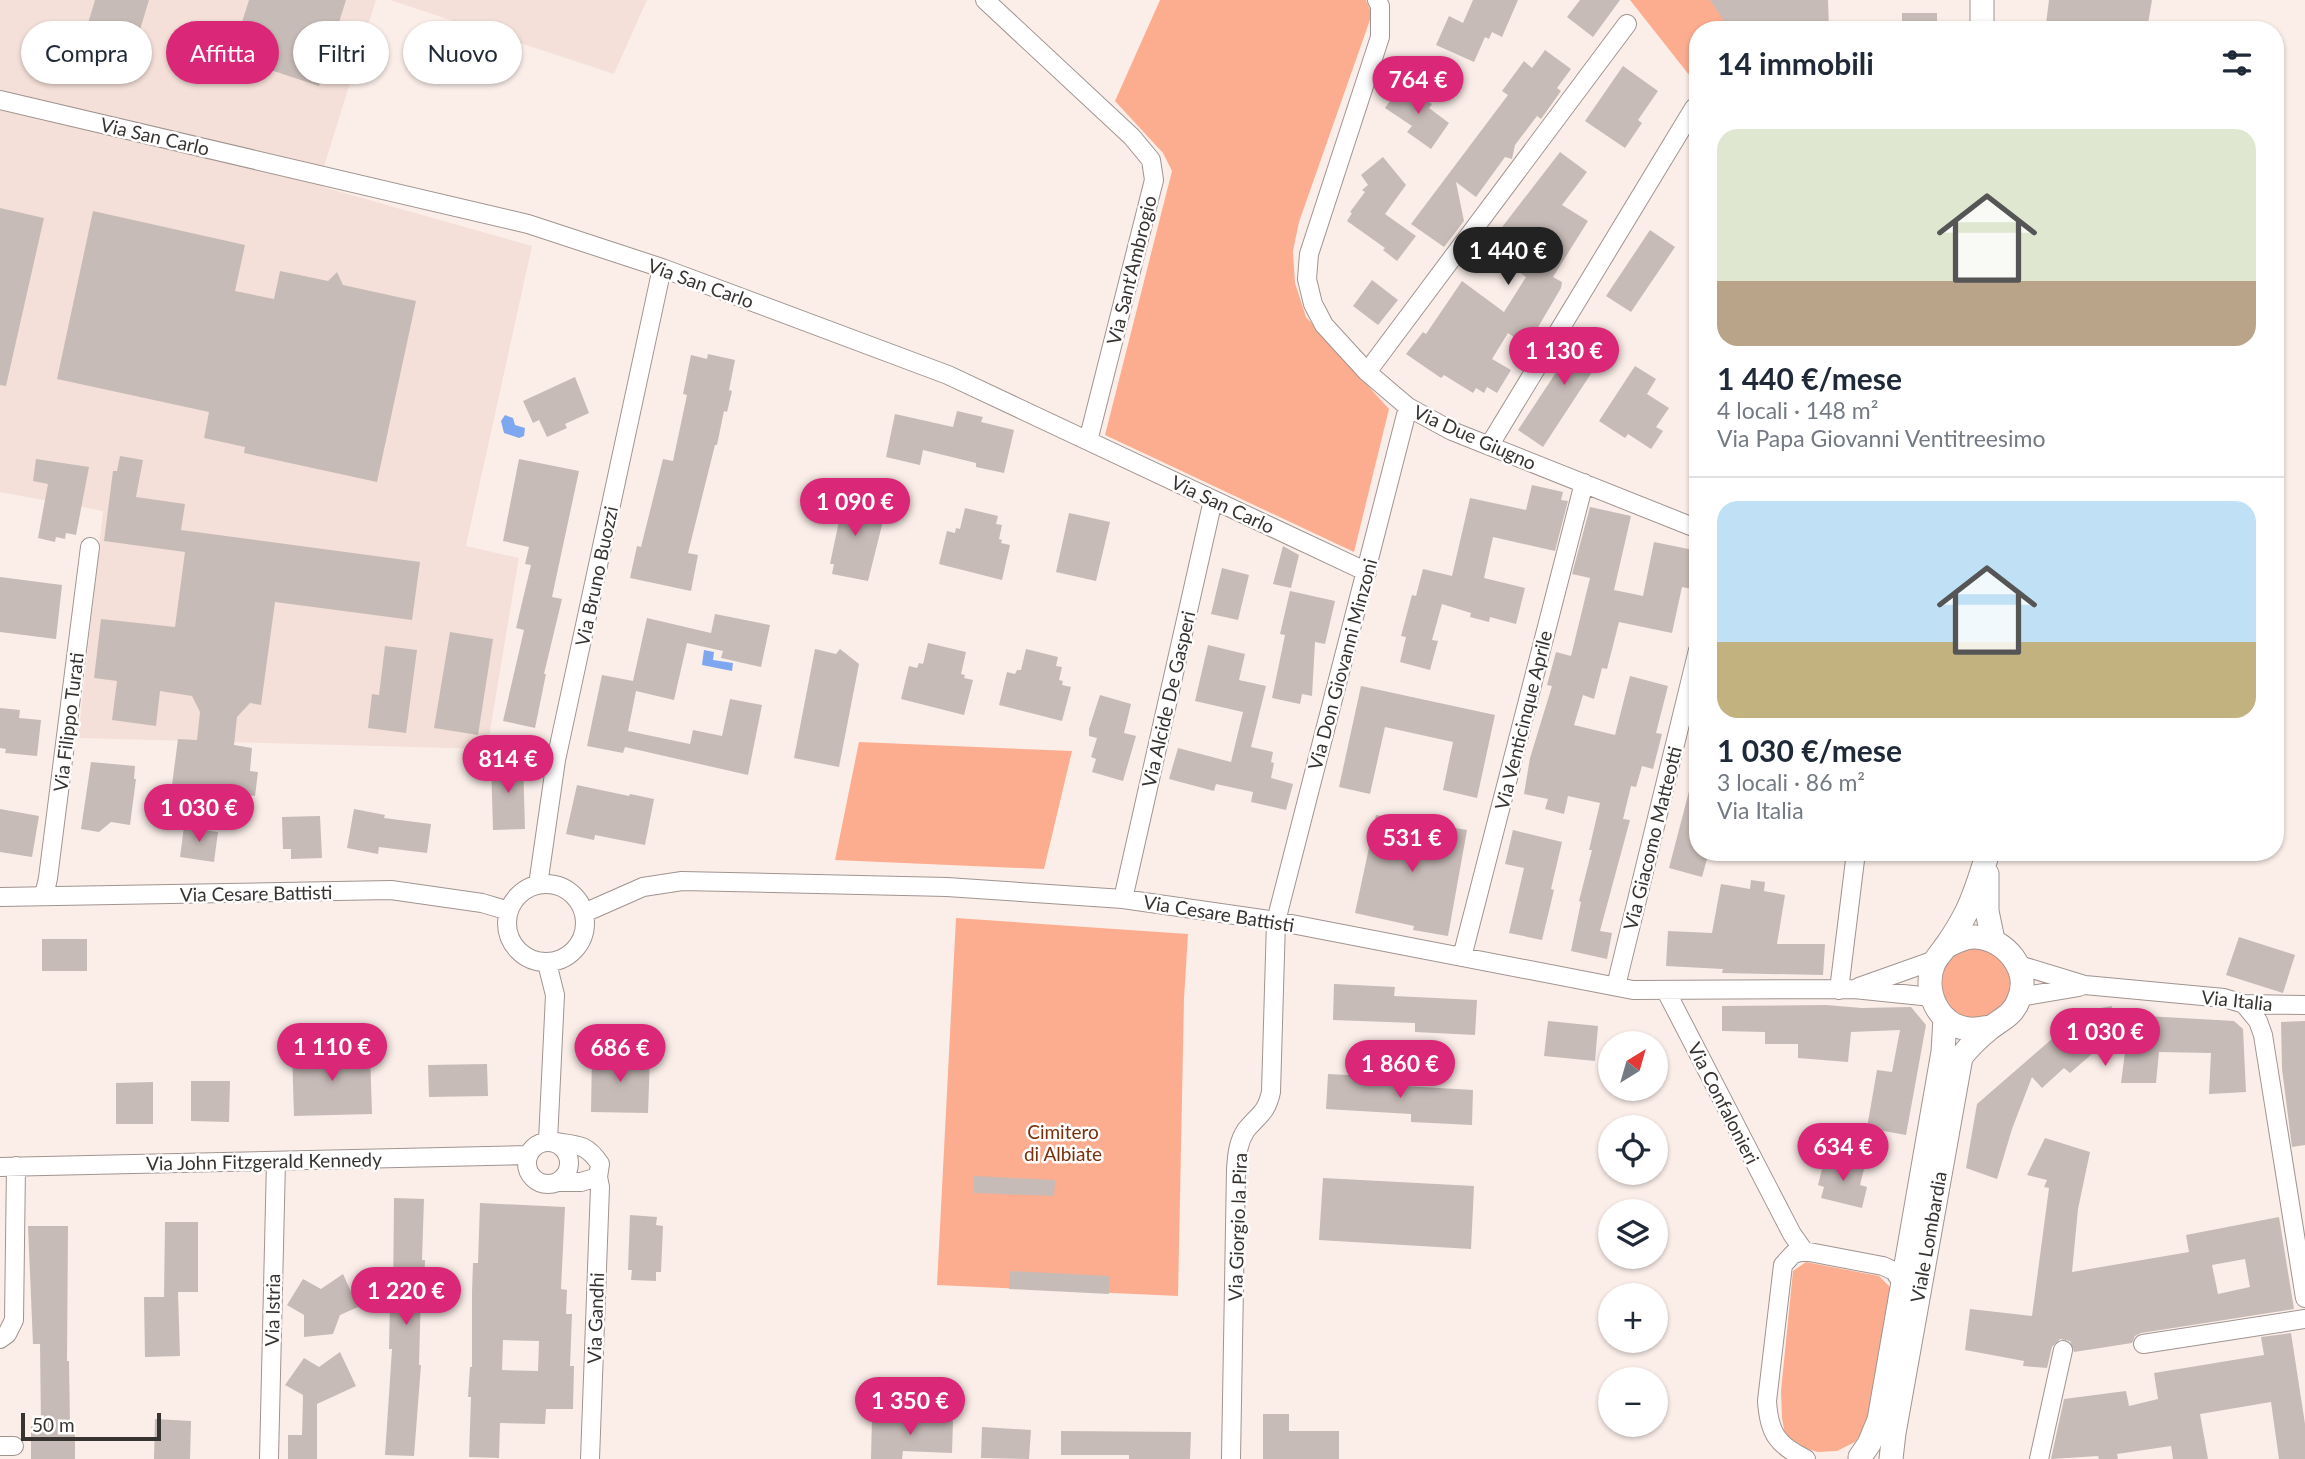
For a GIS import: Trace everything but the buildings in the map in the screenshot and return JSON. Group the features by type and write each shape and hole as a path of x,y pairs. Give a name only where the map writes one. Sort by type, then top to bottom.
{"main road":[{"path":"1982,0 1982,21"},
{"path":"1985,861 1967,911 1930,972 1929,989 1934,1004 1945,1018 1957,1026 1969,1030 1990,1027"},
{"path":"1987,861 1987,911 1993,940"},
{"path":"1940,953 1969,937 1993,940 2011,953 2018,965 2022,981 2020,997"},
{"name":"Viale Lombardia","path":"1891,1459 1961,1056 1990,1027 2005,1020 2013,1012 2020,997"},
{"name":"Viale Lombardia","path":"1859,1458 1869,1444 1879,1420 1943,1052 1945,1018"}],"street":[{"name":"Via Sant'Ambrogio","path":"985,0 1132,136 1151,160 1154,180 1088,441"},
{"name":"Via Due Giugno","path":"1377,0 1380,6 1380,37 1309,254 1307,279 1313,304 1324,325 1367,372 1408,407 1452,431 1689,524"},
{"path":"1367,372 1627,24"},
{"name":"Via San Carlo","path":"0,100 528,224 662,268 948,375 1367,572"},
{"path":"1489,446 1689,115"},
{"name":"Via Bruno Buozzi","path":"538,886 556,760 662,268"},
{"name":"Via Don Giovanni Minzoni","path":"1276,921 1408,407"},
{"name":"Via Venticinque Aprile","path":"1462,957 1584,483"},
{"name":"Via Alcide De Gasperi","path":"1123,899 1213,500"},
{"name":"Via Filippo Turati","path":"44,896 90,547"},
{"name":"Via Giacomo Matteotti","path":"1616,986 1689,687"},
{"path":"1847,990 1855,861"},
{"name":"Via Cesare Battisti","path":"584,913 643,887 682,881 947,887 1123,899 1276,921 1633,990 1891,991 1932,998"},
{"path":"553,885 565,889 578,900 584,913 585,932 579,945 559,960 547,962 530,959 515,947 509,933 509,911 516,899 525,891 538,886 553,885"},
{"name":"Via Cesare Battisti","path":"0,897 391,890 472,901 509,911"},
{"name":"Via Giorgio la Pira","path":"1231,1459 1236,1169 1238,1146 1245,1131 1267,1108 1271,1092 1276,921"},
{"name":"Via Cesare Battisti","path":"1847,990 1940,953"},
{"path":"547,962 555,995 551,1142"},
{"name":"Via Italia","path":"2018,965 2085,985 2224,998 2244,1004 2305,1005"},
{"name":"Via Italia","path":"2020,997 2085,985"},
{"name":"Via Confalonieri","path":"1666,990 1792,1234 1804,1251"},
{"path":"2244,1004 2258,1021 2263,1035 2305,1298"},
{"path":"557,1182 563,1178 569,1166 566,1152 551,1142 536,1145 527,1155 527,1169 530,1176 542,1184 581,1182 597,1177"},
{"name":"Via Gandhi","path":"551,1142 576,1144 591,1150 600,1164 597,1177 600,1187 590,1459"},
{"name":"Via John Fitzgerald Kennedy","path":"8,1167 527,1155"},
{"name":"Via Istria","path":"269,1459 276,1161"},
{"path":"0,1339 7,1334 14,1320 8,1167"},
{"path":"1806,1459 1779,1442 1769,1423 1767,1401 1783,1265 1793,1254 1804,1251 1883,1266 1894,1271 1903,1284"},
{"path":"2143,1344 2305,1319"},
{"path":"2039,1459 2063,1350"}],"shaded area":[{"path":"0,0 376,0 369,21 293,21 293,84 350,84 325,163 323,187 532,246 466,546 519,558 487,749 78,738 103,511 0,492"},
{"path":"390,0 647,0 614,74 522,44 522,21 454,21"}],"green space":[{"path":"1160,0 1366,0 1372,14 1299,222 1293,251 1295,283 1306,317 1389,409 1354,552 1105,435 1172,171 1163,153 1115,101"},
{"path":"1630,0 1710,0 1727,21 1689,21 1689,75"},
{"path":"859,742 1072,751 1044,869 835,860"},
{"name":"Cimitero di Albiate","path":"956,918 1188,934 1184,999 1178,1296 937,1285"},
{"path":"1975,948 2000,958 2010,983 2000,1008 1975,1018 1950,1008 1940,983 1950,958"},
{"path":"1806,1262 1879,1276 1890,1287 1869,1422 1855,1442 1837,1451 1818,1452 1797,1446 1785,1435 1782,1418 1781,1391 1793,1271"}],"water":[{"path":"505,415 513,418 515,425 525,428 524,436 519,438 504,433 501,421"},
{"path":"704,650 714,652 713,660 733,663 732,671 702,665"}]}
